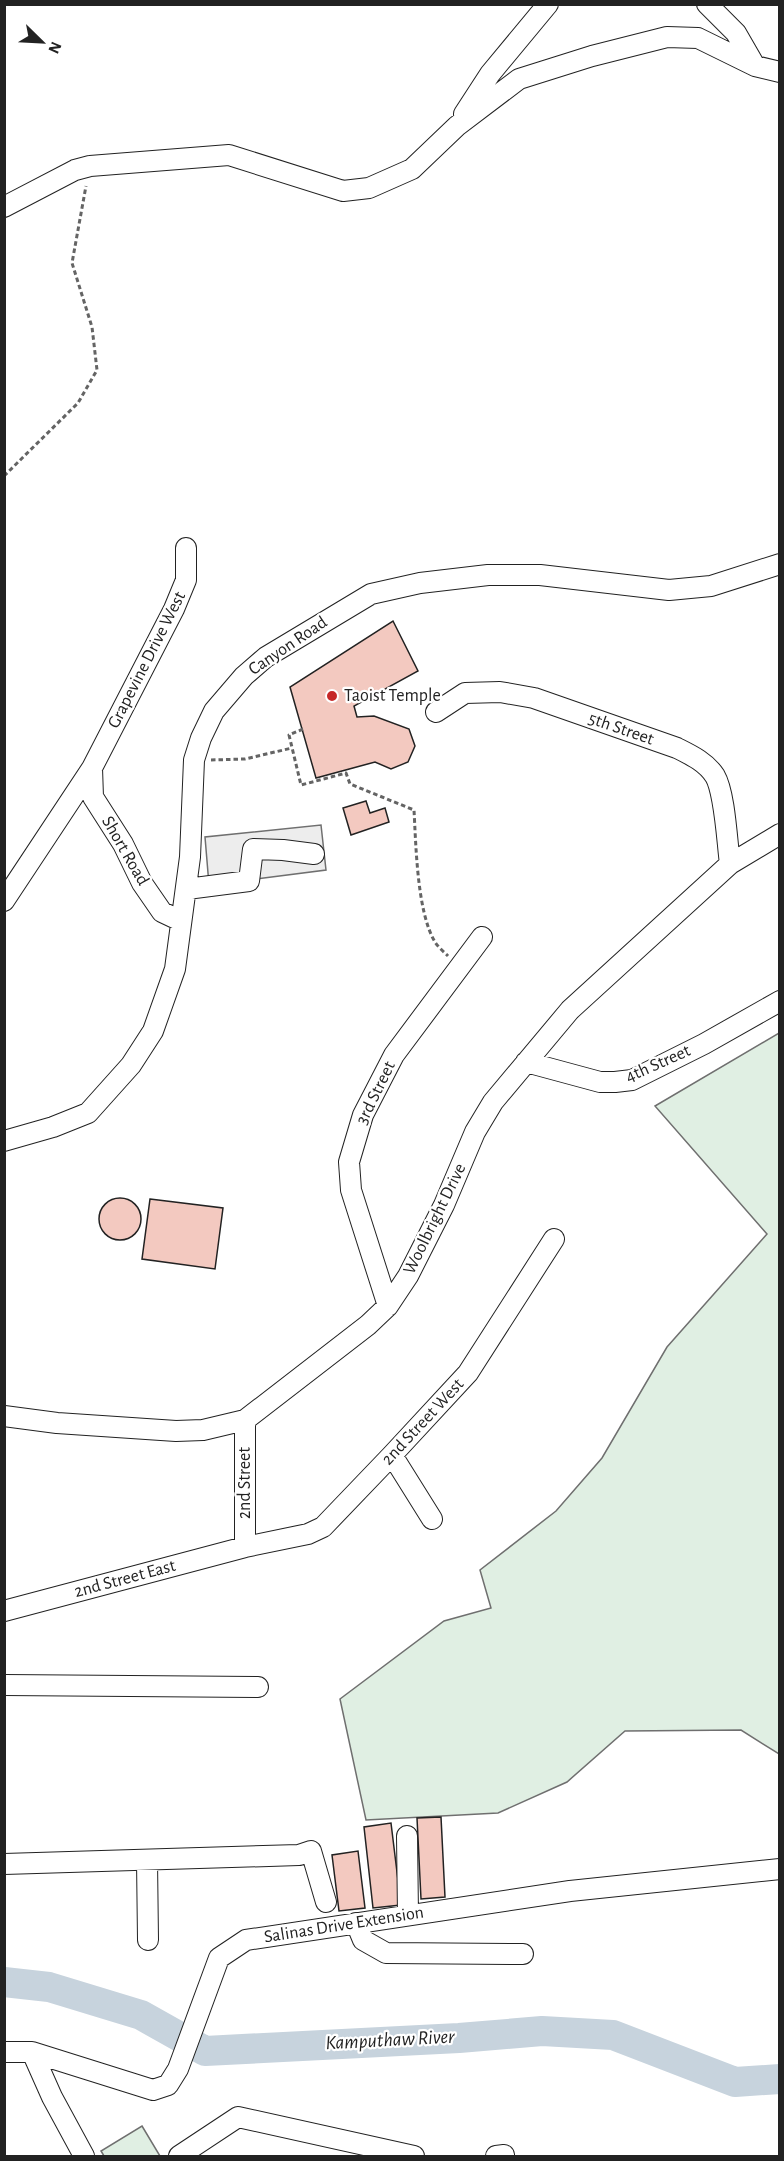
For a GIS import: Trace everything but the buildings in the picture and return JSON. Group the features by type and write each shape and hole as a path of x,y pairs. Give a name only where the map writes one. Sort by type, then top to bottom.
{"street":[{"path":"457,126 490,74 548,4"},
{"path":"707,4 736,33 755,66"},
{"path":"4,207 75,170 90,166 229,155 343,191 369,188 412,169 457,126 519,79 592,56 667,37 698,38 755,66 780,72"},
{"name":"Grapevine Drive West","path":"4,901 92,768 186,580 186,548"},
{"name":"Canyon Road","path":"4,1141 53,1127 88,1113 131,1065 153,1031 175,969 187,889 194,760 201,738 214,711 244,676 266,657 371,594 431,582 488,576 540,575 669,590 711,586 780,564"},
{"name":"5th Street","path":"436,712 465,693 500,692 534,698 677,748 699,760 714,775 720,787 730,864"},
{"name":"Short Road","path":"92,768 93,797 123,843 142,883 162,912 181,921"},
{"name":"Woolbright Drive","path":"4,1416 57,1423 176,1431 203,1430 245,1420 368,1326 388,1306 408,1276 439,1215 475,1132 493,1102 570,1010 730,864 780,834"},
{"path":"187,889 249,881 253,849 314,854"},
{"name":"3rd Street","path":"388,1306 351,1190 349,1162 363,1115 394,1055 482,937"},
{"name":"4th Street","path":"526,1062 600,1082 632,1080 704,1044 780,1001"},
{"name":"2nd Street West","path":"245,1546 308,1534 323,1527 468,1373 554,1239"},
{"name":"2nd Street","path":"245,1420 245,1546"},
{"path":"392,1455 432,1520"},
{"name":"2nd Street East","path":"4,1611 245,1546"},
{"path":"4,1685 258,1688"},
{"path":"407,1836 408,1915"},
{"path":"4,1864 299,1855 311,1851 326,1902"},
{"path":"147,1860 148,1940"},
{"name":"Salinas Drive Extension","path":"4,2052 32,2052 153,2090 168,2085 178,2069 219,1958 232,1947 246,1940 570,1891 780,1869"},
{"path":"356,1923 363,1940 386,1953 523,1954"},
{"path":"32,2052 52,2097 84,2157"},
{"path":"179,2157 238,2117 414,2157"}],"path":[{"path":"4,477 78,403 97,370 92,327 72,263 87,182"},
{"path":"303,729 290,735 301,785 346,773 350,784 414,810 420,885 427,923 435,943 459,968"},
{"path":"194,760 245,759 292,748"}],"green space":[{"path":"779,1033 779,1754 741,1730 625,1731 567,1782 498,1813 366,1820 340,1699 444,1621 491,1608 480,1570 556,1511 602,1458 667,1347 767,1234 655,1106"},
{"path":"142,2126 160,2156 104,2156 101,2151"}],"shaded area":[{"path":"321,825 326,870 209,885 205,837"}],"waterway":[{"name":"Kamputhaw River","path":"4,1982 49,1987 141,2015 205,2051 459,2038 542,2031 613,2035 735,2082 780,2079"}],"place":[{"name":"Taoist Temple","path":"332,696"}]}
